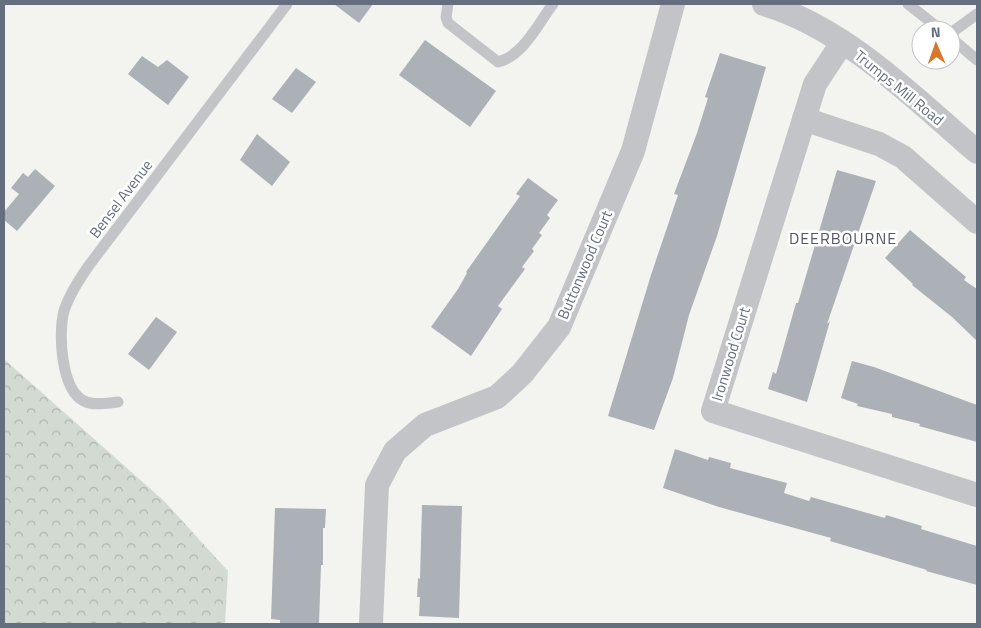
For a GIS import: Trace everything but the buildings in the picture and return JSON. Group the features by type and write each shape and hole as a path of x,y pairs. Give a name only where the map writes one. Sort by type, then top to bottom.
{"street":[{"name":"Buttonwood Court","path":"371,624 377,485 395,450 425,424 497,397 522,374 559,327 633,151 673,4"},
{"name":"Trumps Mill Road","path":"764,4 801,17 866,58 977,152"},
{"name":"Ironwood Court","path":"842,43 815,84 714,411 977,495"},
{"path":"804,119 879,144 903,157 977,222"}],"lane":[{"name":"Bensel Avenue","path":"118,402 92,403 83,401 75,394 68,381 63,361 61,325 64,310 90,264 287,4"},
{"path":"448,4 446,17 448,23 491,59 498,62 507,60 519,50 553,4"},
{"path":"908,4 928,20"},
{"path":"961,26 977,14"},
{"path":"961,46 977,60"}],"green space":[{"path":"4,359 164,501 228,571 225,624 4,624"}],"district":[{"name":"DEERBOURNE","path":"843,238"}]}
